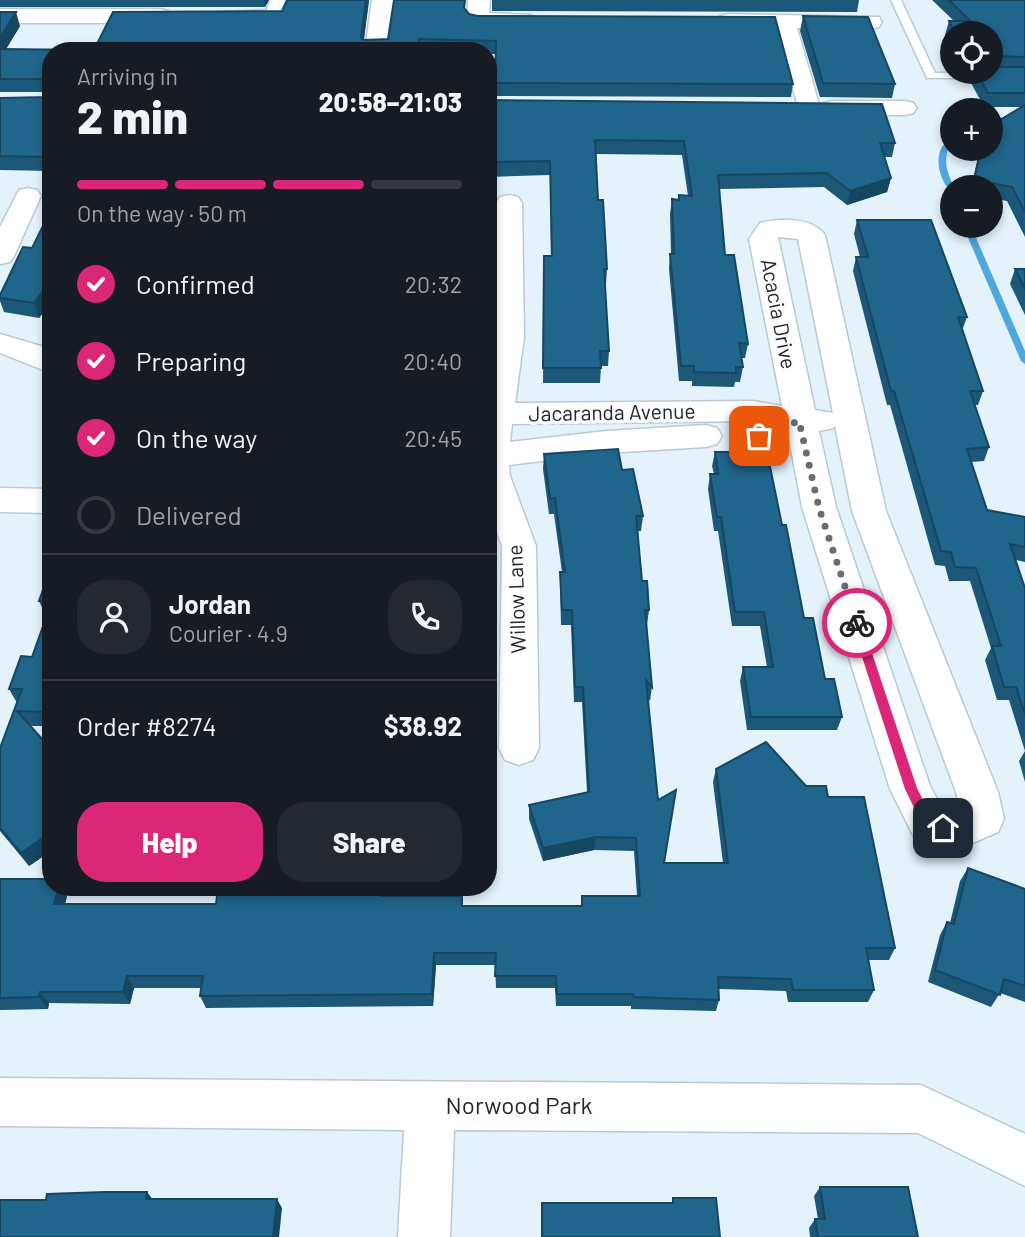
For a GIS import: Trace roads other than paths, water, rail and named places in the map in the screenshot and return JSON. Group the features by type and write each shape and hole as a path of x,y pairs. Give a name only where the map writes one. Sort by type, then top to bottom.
{"street":[{"path":"207,17 276,17 281,0"},
{"path":"377,42 383,0"},
{"path":"479,0 478,20 547,20"},
{"path":"0,16 179,16"},
{"path":"700,21 871,22"},
{"path":"784,22 808,108"},
{"path":"780,108 905,108"},
{"path":"0,256 28,196"},
{"name":"Willow Lane","path":"497,391 509,337 509,203"},
{"name":"Acacia Drive","path":"770,229 798,229 811,235 832,336 869,511 976,792 982,819 956,832 929,824 911,789 819,508 763,239 770,229"},
{"path":"782,335 832,336"},
{"path":"0,343 42,356"},
{"name":"Jacaranda Avenue","path":"497,414 753,411 799,421"},
{"path":"799,421 848,421"},
{"name":"Jacaranda Avenue","path":"497,455 667,437 759,436 799,421"},
{"name":"Willow Lane","path":"497,488 519,546 519,748"},
{"path":"0,500 42,501"},
{"name":"Norwood Park","path":"0,1102 921,1109 1025,1161"},
{"path":"424,1237 430,1106"}],"lane":[{"path":"896,0 931,76 1025,75"}],"waterway":[{"path":"1003,121 1025,118"},
{"path":"943,161 944,175"},
{"path":"972,238 1025,361"}]}
